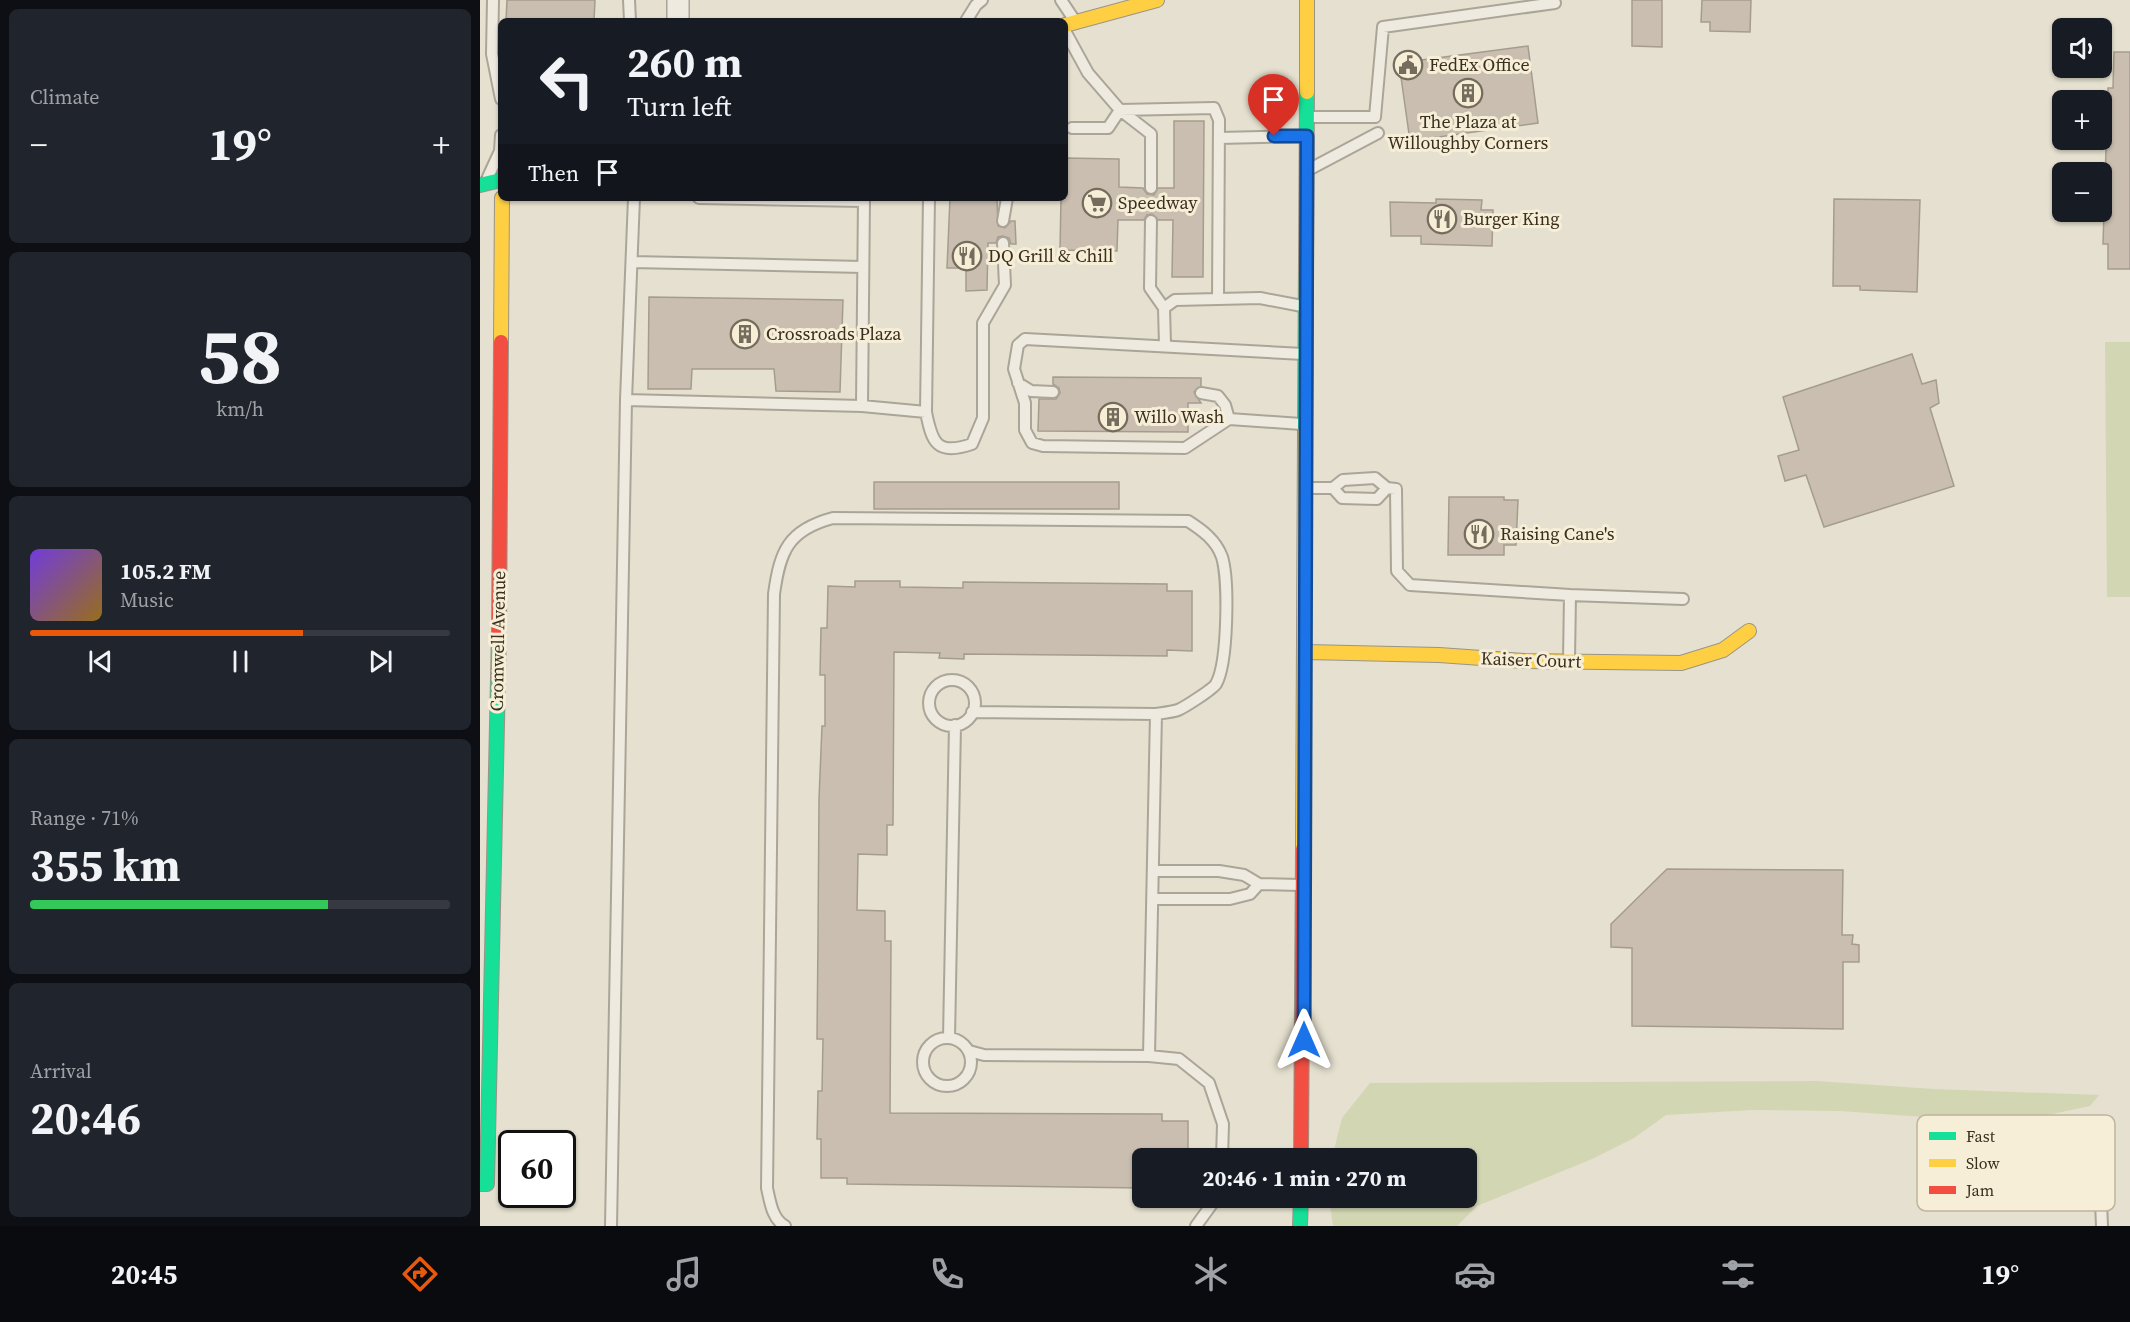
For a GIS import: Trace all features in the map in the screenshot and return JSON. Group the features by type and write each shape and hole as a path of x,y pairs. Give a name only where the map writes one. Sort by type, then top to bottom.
{"street":[{"path":"678,0 678,18"},
{"path":"1071,24 1157,0"},
{"path":"1301,1148 1306,652 1307,0"},
{"path":"483,185 498,181"},
{"name":"Cromwell Avenue","path":"480,1184 487,1184 486,979 490,588 502,201"},
{"name":"Kaiser Court","path":"1306,652 1682,663 1723,650 1749,631"},
{"path":"1300,1226 1301,1208"}],"lane":[{"path":"493,0 492,54 498,84"},
{"path":"629,0 630,18"},
{"path":"968,18 976,4 982,0"},
{"path":"1061,0 1071,24"},
{"path":"1307,117 1375,117 1379,47 1383,27 1555,3"},
{"path":"1068,36 1088,73 1120,110 1151,134 1151,188"},
{"path":"1120,110 1214,108 1219,120 1218,299"},
{"path":"1072,128 1108,128 1120,110"},
{"path":"1307,170 1378,133"},
{"path":"1219,138 1307,136"},
{"path":"483,185 498,155"},
{"path":"611,1226 626,400 634,201"},
{"path":"862,406 864,201"},
{"path":"929,201 926,412 932,438 940,446 956,450 972,444 983,418 983,323 1005,285 1003,243"},
{"path":"1003,221 1006,201"},
{"path":"1151,220 1150,288 1164,308 1165,345"},
{"path":"632,262 863,267"},
{"path":"1164,308 1175,300 1260,298 1306,307"},
{"path":"1305,425 1229,419 1185,448 1043,446 1032,443 1025,430 1025,403 1014,369 1018,345 1025,339 1035,338 1082,344 1165,345 1306,354"},
{"path":"1018,383 1031,391 1053,392"},
{"path":"1201,393 1218,396 1225,405 1229,419"},
{"path":"626,400 862,406 926,412"},
{"path":"1306,488 1333,488 1343,480 1375,478 1387,488 1396,489 1397,571 1410,585 1683,599"},
{"path":"1333,488 1342,498 1377,500 1387,488"},
{"path":"785,1226 780,1223 772,1209 767,1188 774,594 778,565 790,540 814,523 833,518 1188,521 1206,532 1221,555 1225,583 1226,642 1223,663 1215,685 1179,710 1156,714 972,712"},
{"path":"1569,661 1570,595"},
{"path":"952,680 966,684 974,697 972,712 968,718 955,725 940,722 930,710 930,696 939,684 952,680"},
{"path":"1149,1056 1156,714"},
{"path":"949,1038 955,725"},
{"path":"1154,871 1219,871 1244,875 1259,885 1304,885"},
{"path":"1153,899 1230,899 1250,894 1259,885"},
{"path":"949,1038 964,1045 969,1051 971,1067 963,1081 948,1087 933,1083 923,1070 923,1054 934,1041 949,1038"},
{"path":"969,1051 984,1055 1149,1056 1179,1059 1209,1083 1223,1124 1222,1148"},
{"path":"1196,1226 1209,1208"},
{"path":"2101,1211 2102,1226"}],"green space":[{"path":"2105,342 2130,342 2130,597 2107,597"},
{"path":"1816,1081 1934,1089 2099,1095 2090,1106 2047,1115 1917,1116 1840,1111 1752,1110 1666,1115 1634,1138 1592,1159 1477,1206 1477,1148 1334,1148 1342,1118 1370,1083"},
{"path":"1331,1208 1475,1208 1457,1226 1333,1226"}],"building":[{"path":"507,0 595,0 594,18 506,18"},
{"path":"1632,0 1662,0 1662,47 1632,46"},
{"path":"1702,0 1751,0 1750,32 1710,31 1710,22 1701,22"},
{"name":"The Plaza at Willoughby Corners","path":"1528,46 1538,123 1410,141 1399,63"},
{"path":"2114,52 2130,52 2130,269 2108,269 2108,244 2103,244 2104,222 2112,222 2112,162 2106,162 2106,150 2112,150 2112,90 2108,90 2108,88 2113,88"},
{"path":"1174,121 1204,121 1203,277 1172,277 1173,220 1158,220 1152,214 1147,215 1144,220 1118,220 1117,251 1060,250 1061,201 1068,201 1068,158 1119,159 1119,187 1143,188 1147,194 1154,195 1158,188 1174,188"},
{"name":"Burger King","path":"1436,199 1482,200 1481,210 1493,210 1492,246 1421,244 1421,236 1391,236 1390,202 1436,203"},
{"path":"1834,199 1920,200 1917,292 1860,290 1860,286 1833,286"},
{"name":"DQ Grill & Chill","path":"950,201 997,201 998,226 1005,228 1011,221 1015,221 1016,244 1011,244 1009,238 1003,236 998,237 996,243 988,243 987,290 966,291 966,268 947,268"},
{"name":"Crossroads Plaza","path":"649,297 843,300 840,392 776,391 774,369 692,369 691,389 648,389"},
{"path":"1912,354 1922,384 1936,380 1939,403 1930,408 1954,486 1824,527 1806,475 1785,481 1778,456 1799,450 1783,397"},
{"name":"Willo Wash","path":"1053,377 1201,378 1201,386 1194,392 1201,403 1188,403 1188,432 1038,431 1039,399 1056,399 1060,393 1059,388 1053,384"},
{"path":"874,482 1119,482 1119,509 874,509"},
{"name":"Raising Cane's","path":"1449,497 1504,497 1504,500 1518,500 1516,545 1504,545 1504,555 1448,555"},
{"path":"855,581 900,581 900,587 963,588 963,582 1167,584 1167,591 1192,591 1192,651 1167,650 1167,656 964,654 964,659 939,658 940,653 894,652 893,825 887,825 887,855 858,854 857,910 885,911 885,941 891,941 890,1113 1162,1114 1162,1121 1188,1121 1188,1148 1132,1148 1132,1188 847,1184 847,1178 821,1178 821,1139 817,1139 818,1091 822,1091 823,1039 817,1039 819,799 822,726 825,726 825,675 820,675 821,628 827,628 828,586 855,587"},
{"path":"1667,869 1843,870 1842,935 1853,935 1852,944 1859,945 1859,962 1843,962 1843,1029 1632,1026 1632,948 1611,947 1611,924"}],"traffic: fast":[{"path":"1305,431 1307,92"},
{"path":"480,185 498,181"},
{"path":"480,1184 487,1184 499,632"},
{"path":"1300,1226 1301,1208"}],"traffic: slow":[{"path":"1068,24 1157,0"},
{"path":"1307,0 1307,92"},
{"path":"501,342 502,201"},
{"path":"1303,849 1305,431"},
{"path":"1306,652 1439,655 1524,661 1681,663 1723,650 1749,631"}],"traffic: jam":[{"path":"499,632 501,342"},
{"path":"1301,1148 1303,849"}],"place":[{"name":"FedEx Office","path":"1408,65"},
{"name":"The Plaza at Willoughby Corners","path":"1468,93"},
{"name":"Speedway","path":"1097,203"},
{"name":"Burger King","path":"1442,219"},
{"name":"DQ Grill & Chill","path":"967,256"},
{"name":"Crossroads Plaza","path":"745,334"},
{"name":"Willo Wash","path":"1113,417"},
{"name":"Raising Cane's","path":"1479,534"}],"route":[{"path":"1274,136 1307,136 1304,1040"}]}
